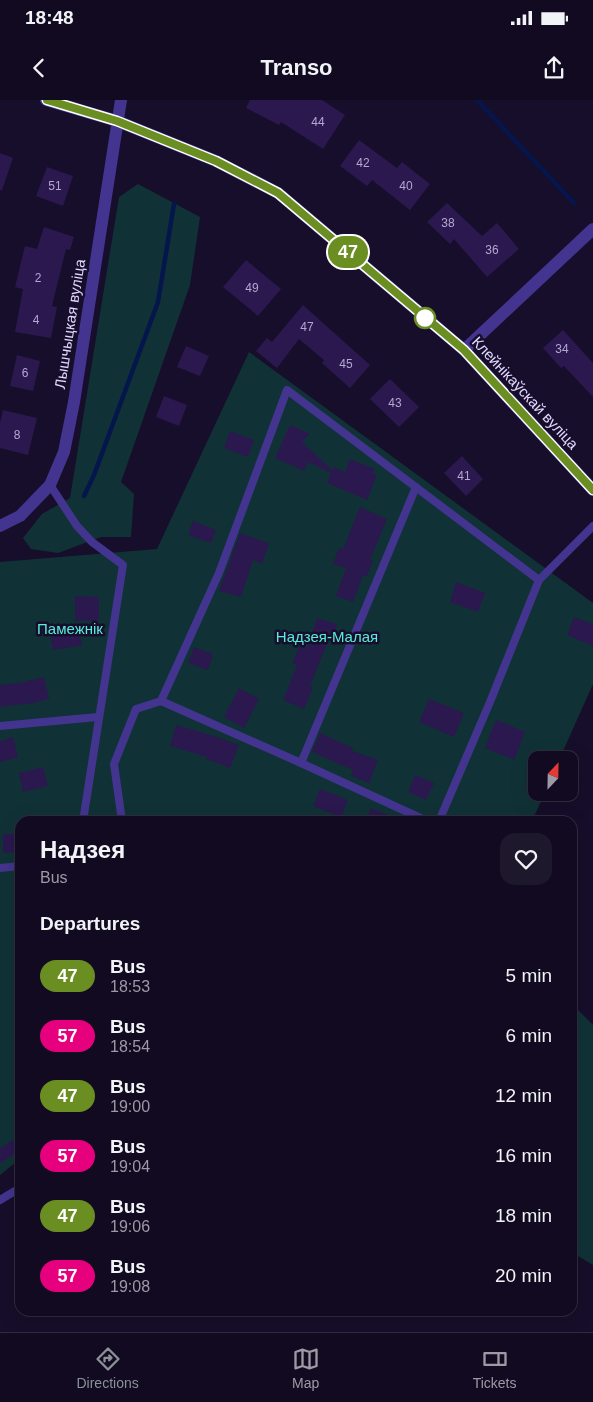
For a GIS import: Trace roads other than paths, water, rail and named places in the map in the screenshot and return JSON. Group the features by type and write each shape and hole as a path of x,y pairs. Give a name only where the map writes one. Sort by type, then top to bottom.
{"street":[{"name":"Клейнікаўскай вуліца","path":"46,100 117,121 216,161 278,193 464,350 593,490"},
{"name":"Лышчыцкая вуліца","path":"0,526 20,516 50,485 64,452 74,402 121,100"},
{"path":"464,350 593,229"}],"lane":[{"path":"160,701 218,573 287,390 539,580"},
{"path":"50,485 77,526 92,542 123,565 84,816"},
{"path":"300,763 416,487"},
{"path":"441,816 539,580 593,526"},
{"path":"121,816 114,764 136,709 160,701 416,816"},
{"path":"0,726 98,716"},
{"path":"0,868 15,866"},
{"path":"0,1200 15,1191"}],"waterway":[{"path":"477,100 574,203"},
{"path":"84,496 94,475 158,302 174,204"}],"park label":[{"name":"Памежнік","path":"70,629"},
{"name":"Надзея-Малая","path":"327,637"}]}
